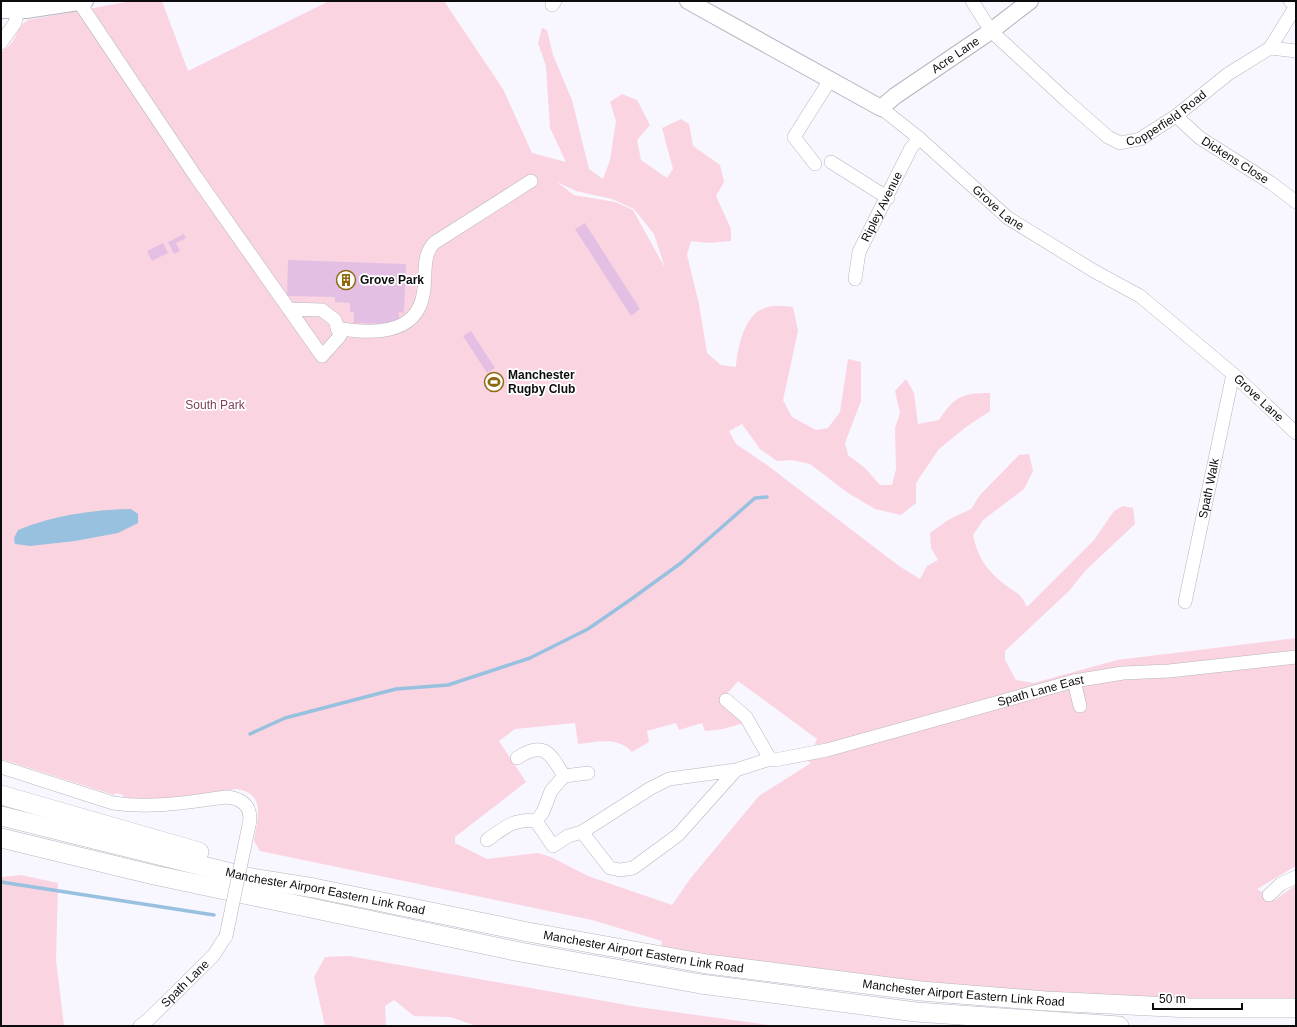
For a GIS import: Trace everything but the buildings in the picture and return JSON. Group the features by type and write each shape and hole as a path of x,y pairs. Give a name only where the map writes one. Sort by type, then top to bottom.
{"highway":[{"path":"1,795 255,868 314,888"},
{"name":"Manchester Airport Eastern Link Road","path":"1,816 251,878 314,888 640,953 707,964 853,983 966,995 1105,1005 1190,1008 1296,1008"},
{"name":"Manchester Airport Eastern Link Road","path":"1,838 154,875 520,952 701,984 916,1012 1119,1026"},
{"path":"1,849 154,875"}],"main road":[{"name":"Grove Lane","path":"688,1 881,108"},
{"name":"Acre Lane","path":"881,108 895,96 991,31 1030,1"},
{"path":"1,10 82,2"}],"street":[{"name":"Copperfield Road","path":"972,1 991,31 1108,137 1120,142 1140,139 1176,116 1228,74 1270,48"},
{"path":"1290,1 1296,6 1270,48 1296,51"},
{"path":"82,2 196,177 290,308 322,356 340,336 335,320 322,310 290,308"},
{"path":"1,43 15,23 23,7"},
{"path":"815,164 794,137 830,80"},
{"name":"Grove Lane","path":"881,108 918,138 1008,218 1094,271 1140,296 1232,374 1296,433"},
{"name":"Dickens Close","path":"1176,116 1200,138 1271,183 1296,202"},
{"name":"Ripley Avenue","path":"855,279 859,252 888,198 911,148 918,138"},
{"path":"830,162 888,198"},
{"path":"337,328 353,331 376,332 396,328 410,320 419,309 424,295 423,281 429,248 434,243 531,181"},
{"name":"Spath Walk","path":"1185,602 1232,374"},
{"name":"Spath Lane East","path":"536,821 552,846 568,836 582,832 651,788 669,779 736,770 770,758 775,760 827,750 1074,681 1123,674 1169,671 1296,657"},
{"path":"1074,681 1080,706"},
{"path":"726,700 746,717 770,758"},
{"path":"517,758 532,750 541,749 547,751 564,776"},
{"name":"Spath Lane","path":"1,767 113,803 155,806 227,797 236,798 244,802 248,808 250,814 249,825 226,936 213,956 140,1026"},
{"path":"582,832 610,868 620,870 634,868 678,835 736,770"},
{"path":"486,840 518,821 536,821 543,812 551,791 564,776 588,773"},
{"path":"1269,895 1280,884 1296,877"}],"green space":[{"name":"South Park","path":"131,1 162,1 188,71 329,1 444,1 503,89 532,153 566,162 550,128 546,66 538,43 542,28 547,30 553,55 572,100 589,169 603,179 610,160 616,121 610,102 622,94 637,100 650,125 637,140 641,160 667,178 673,169 662,128 681,119 689,124 693,146 720,165 724,182 716,196 731,229 731,241 708,243 691,241 687,255 699,304 707,353 721,365 736,367 740,343 750,319 762,309 770,306 793,307 798,331 783,400 792,417 816,430 828,428 840,412 848,359 861,362 861,401 845,443 848,455 865,468 880,485 892,485 896,469 895,428 900,413 895,391 906,379 914,393 918,424 939,420 955,401 966,395 990,393 990,411 966,427 939,449 916,483 916,503 901,515 875,509 848,493 810,464 792,460 777,461 760,449 742,424 729,431 736,444 767,465 899,566 920,579 927,566 938,560 931,548 930,533 948,520 971,509 980,495 1019,455 1029,454 1033,471 1024,489 983,520 973,535 977,550 988,568 998,579 1020,596 1027,607 1094,540 1114,511 1123,506 1133,508 1135,524 1086,570 1069,591 1005,651 1005,660 1016,680 1034,683 1117,660 1296,638 1296,866 1257,889 1275,900 1296,885 1296,1000 1261,1003 1040,993 892,981 661,949 662,941 592,920 260,851 254,841 258,816 256,802 253,796 237,789 167,799 138,799 123,797 123,795 116,793 114,795 1,759 1,52 11,44 21,27 28,20","holes":["557,182 576,191 612,199 634,209 654,234 665,268 633,210 615,202 574,195","738,681 817,739 808,761 811,763 759,796 690,879 672,905 588,876 551,857 538,853 487,859 455,843 455,837 526,782 499,741 515,729 575,723 578,744 600,741 614,742 626,747 632,752 649,742 647,731 676,723 679,730 702,723 705,731 723,729 744,723 721,701"]},
{"path":"21,875 58,883 56,960 64,1026 1,1026 1,877"},
{"path":"349,956 638,1007 776,1026 477,1026 450,1017 414,1016 394,1000 385,1006 386,1026 325,1026 314,977 325,957"}],"water":[{"path":"131,509 138,514 138,523 118,533 75,541 30,546 15,544 14,538 18,530 32,525 73,514"}],"waterway":[{"path":"250,734 285,718 396,689 448,685 530,658 588,629 681,563 755,498 767,497"},
{"path":"1,882 214,915"}],"place":[{"name":"Grove Park","path":"346,280"},
{"name":"Manchester Rugby Club","path":"494,382"}]}
